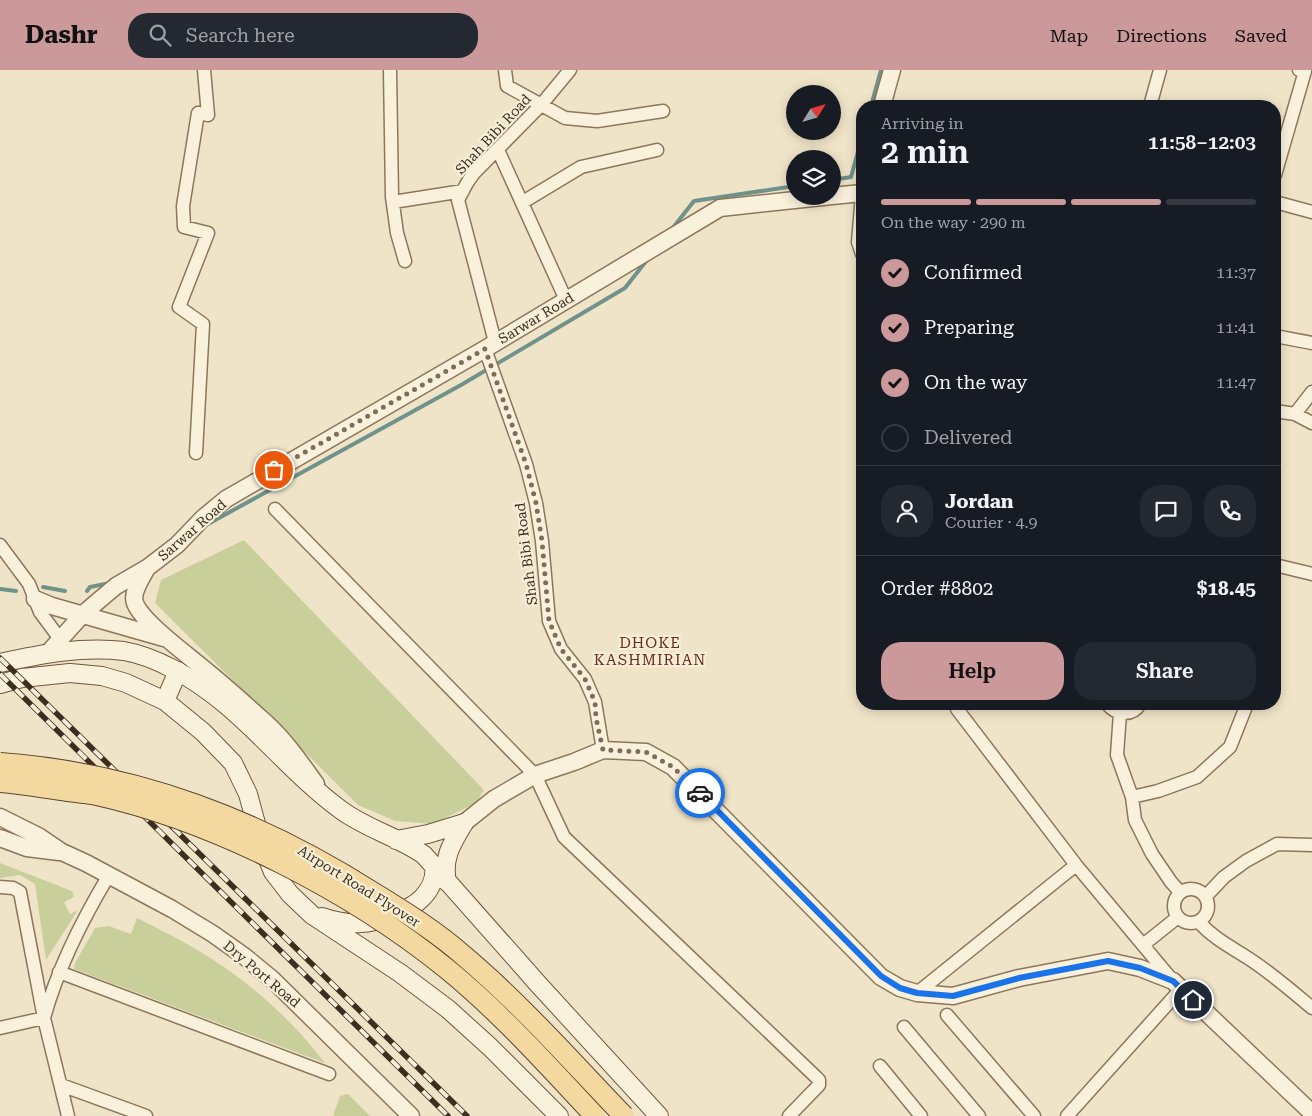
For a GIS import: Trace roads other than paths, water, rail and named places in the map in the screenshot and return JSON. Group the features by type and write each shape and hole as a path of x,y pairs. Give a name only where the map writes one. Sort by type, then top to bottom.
{"main road":[{"path":"0,663 76,650 126,652 145,657 178,671 214,695 341,810 366,826 424,855 659,1116"},
{"path":"165,701 178,671"},
{"path":"0,684 22,678 70,673 102,676 126,683 165,701 203,732 232,763 248,794 261,842 273,872 290,894 312,915 400,973 448,1009 490,1047 559,1116"},
{"name":"Airport Road Flyover","path":"0,763 73,771 108,778 174,796 259,829 332,867 393,904 463,955 519,1006 624,1116"},
{"name":"Airport Road Flyover","path":"0,782 96,795 138,806 199,827 282,863 383,923 448,970 498,1016 595,1116"},
{"path":"396,840 428,834 464,823"},
{"path":"447,882 445,864 454,840 464,823"},
{"path":"312,915 335,921 362,924 386,917 421,900 430,887 435,872 434,866"}],"street":[{"path":"196,453 202,324 179,307 208,233 184,227 183,220 183,206 198,113 208,115 204,70"},
{"path":"390,70 393,202 397,233 406,261"},
{"path":"504,70 507,86 565,118 598,121 664,111"},
{"name":"Shah Bibi Road","path":"570,70 541,105 474,173 458,200 490,346 536,503 542,541 549,621 561,649 585,679 595,702 596,718 603,750"},
{"path":"884,100 892,70"},
{"path":"1152,100 1160,70"},
{"path":"1281,154 1305,72"},
{"path":"498,150 566,300"},
{"path":"523,202 582,167 657,150"},
{"path":"393,202 463,191"},
{"name":"Sarwar Road","path":"841,195 856,194"},
{"name":"Sarwar Road","path":"48,654 83,614 116,586 147,568 177,544 226,498 490,346 720,208 786,201"},
{"path":"1281,204 1312,212"},
{"path":"1281,337 1312,343"},
{"path":"1295,414 1312,392"},
{"path":"1281,412 1295,414 1312,423"},
{"path":"275,509 535,775 564,837 819,1080 819,1085 789,1116"},
{"path":"0,545 29,584 40,612 60,639"},
{"path":"1281,566 1312,574"},
{"path":"147,568 136,587 134,596 139,611 168,640 266,723 286,744 325,797"},
{"path":"35,599 168,640"},
{"path":"958,710 1076,865 1177,985 1312,1113"},
{"path":"1114,710 1120,713 1133,712 1135,710"},
{"path":"1132,797 1158,791 1197,777 1230,747 1245,710"},
{"path":"1120,713 1117,755 1132,797 1135,820 1152,854 1180,892"},
{"path":"464,823 494,799 535,775 603,750 646,752 673,767 881,976 900,988 917,993 953,996 1019,978 1108,961 1140,968 1177,985"},
{"path":"0,817 62,852"},
{"path":"0,838 27,848 62,852"},
{"path":"1206,896 1224,877 1246,861 1277,844 1312,845"},
{"name":"Dry Port Road","path":"62,852 172,909 244,956 272,979 411,1116"},
{"path":"917,993 1076,865"},
{"path":"44,1018 59,972 87,911 109,875"},
{"path":"0,887 13,888 20,892 44,1018 68,1116"},
{"path":"1191,888 1202,892 1206,896 1209,908 1204,919 1199,922 1187,923 1178,917 1175,912 1174,901 1180,892 1191,888"},
{"path":"1143,945 1178,917"},
{"path":"1199,922 1214,937 1256,964 1312,1008"},
{"path":"59,972 329,1074"},
{"path":"1067,1116 1177,985"},
{"path":"947,1016 1034,1116"},
{"path":"0,1028 44,1018"},
{"path":"904,1027 979,1116"},
{"path":"880,1066 921,1116"},
{"path":"61,1085 146,1116"}],"waterway":[{"path":"873,100 881,70"},
{"path":"841,179 851,177 856,159"},
{"path":"672,229 694,201 786,187"},
{"path":"208,524 461,385 625,288 647,260"},
{"path":"87,591 90,587 110,583"},
{"path":"43,587 65,591"},
{"path":"0,589 16,591"}],"railway":[{"path":"0,658 467,1116"},
{"path":"0,674 448,1116"}],"district":[{"name":"DHOKE KASHMIRIAN","path":"650,652"}]}
